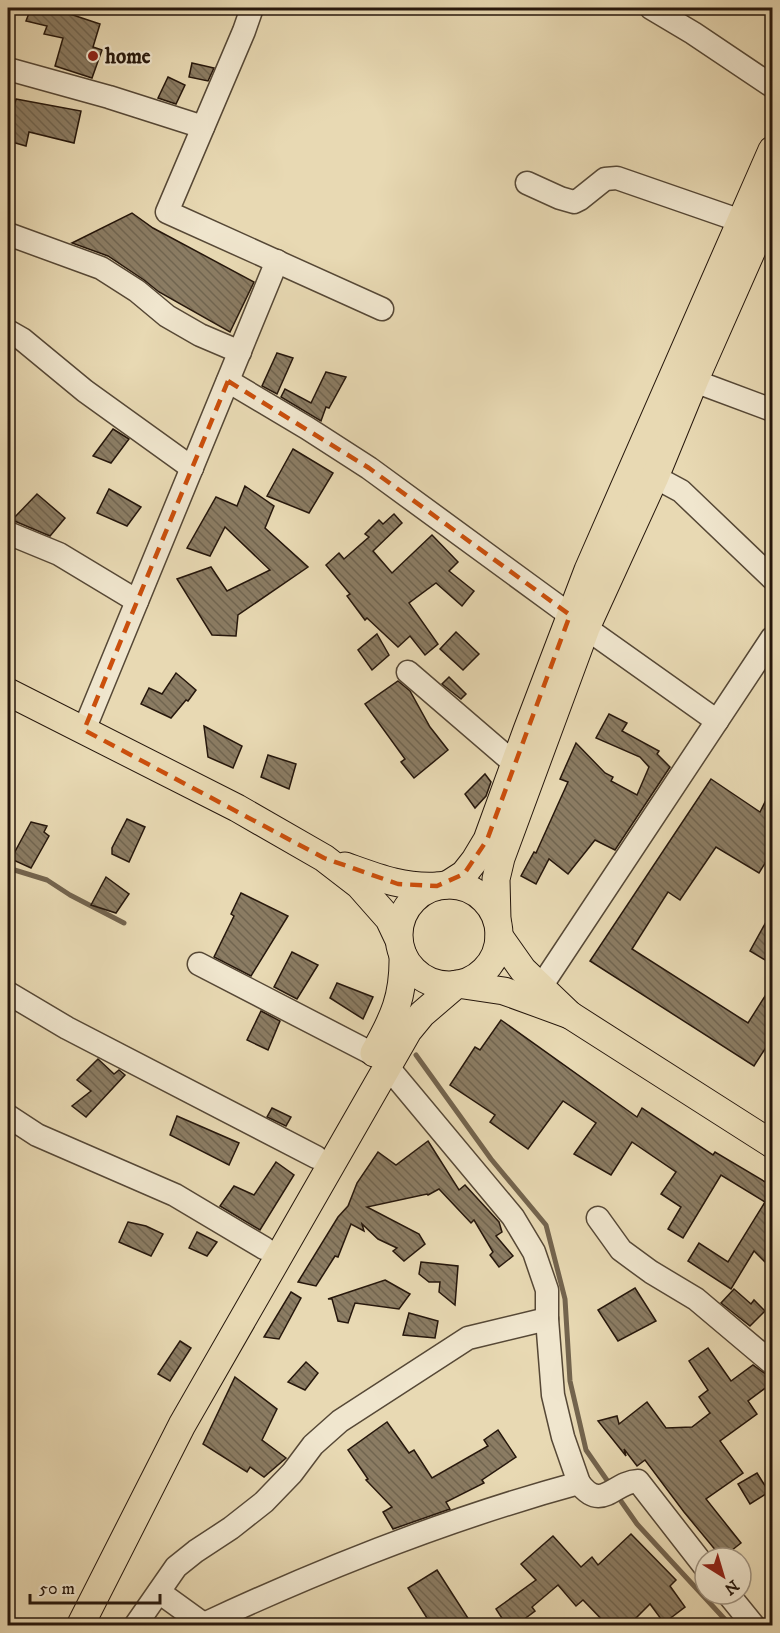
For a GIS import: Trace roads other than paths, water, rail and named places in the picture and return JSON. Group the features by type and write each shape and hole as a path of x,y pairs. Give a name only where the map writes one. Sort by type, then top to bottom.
{"main road":[{"path":"8,692 237,808 324,858 359,885 388,919 412,970 426,981 443,985 464,984 479,976 491,963 499,947 496,879 578,622 588,570 772,150"},
{"path":"80,1626 187,1416 380,1060 400,999 404,979 400,922 408,906 421,893 442,886 464,874 487,840 515,764 578,622 655,477 696,377 772,205"},
{"path":"324,858 398,884 417,887 453,885 470,889 485,899 495,913 498,928 524,970 540,988 570,1014 772,1144"},
{"path":"62,1626 183,1390 316,1157 380,1060 422,1014 457,984 504,991 570,1014"}],"street":[{"path":"252,8 167,212 382,309"},
{"path":"651,8 772,86"},
{"path":"8,69 203,127"},
{"path":"527,183 574,202 580,200 605,179 617,178 741,221"},
{"path":"8,234 101,268 137,291 167,316 200,335 240,352"},
{"path":"84,730 278,261"},
{"path":"8,332 22,339 85,392 192,468"},
{"path":"696,377 705,385 772,410"},
{"path":"228,381 369,468 578,622 717,720"},
{"path":"655,477 681,491 772,578"},
{"path":"8,533 59,554 137,601"},
{"path":"540,988 772,638"},
{"path":"408,672 515,764"},
{"path":"199,964 380,1060 513,1217 534,1252 547,1290 553,1395 563,1437 579,1483 587,1493 596,1496 638,1481 693,1551"},
{"path":"8,993 67,1028 316,1157"},
{"path":"8,1116 37,1135 175,1196 264,1248"},
{"path":"598,1218 621,1250 651,1272 696,1299 772,1363"},
{"path":"135,1626 176,1567 264,1502 292,1473 313,1445 340,1421 468,1338 547,1319"},
{"path":"159,1592 205,1625 334,1565 412,1535 530,1496 579,1483"},
{"path":"738,1606 754,1626"}],"waterway":[{"path":"8,868 47,880 70,895 124,923"},
{"path":"416,1055 491,1159 546,1225 565,1299 570,1381 586,1450 611,1486"},
{"path":"616,1494 637,1524 731,1626"}],"place":[{"name":"home","path":"93,56"}]}
